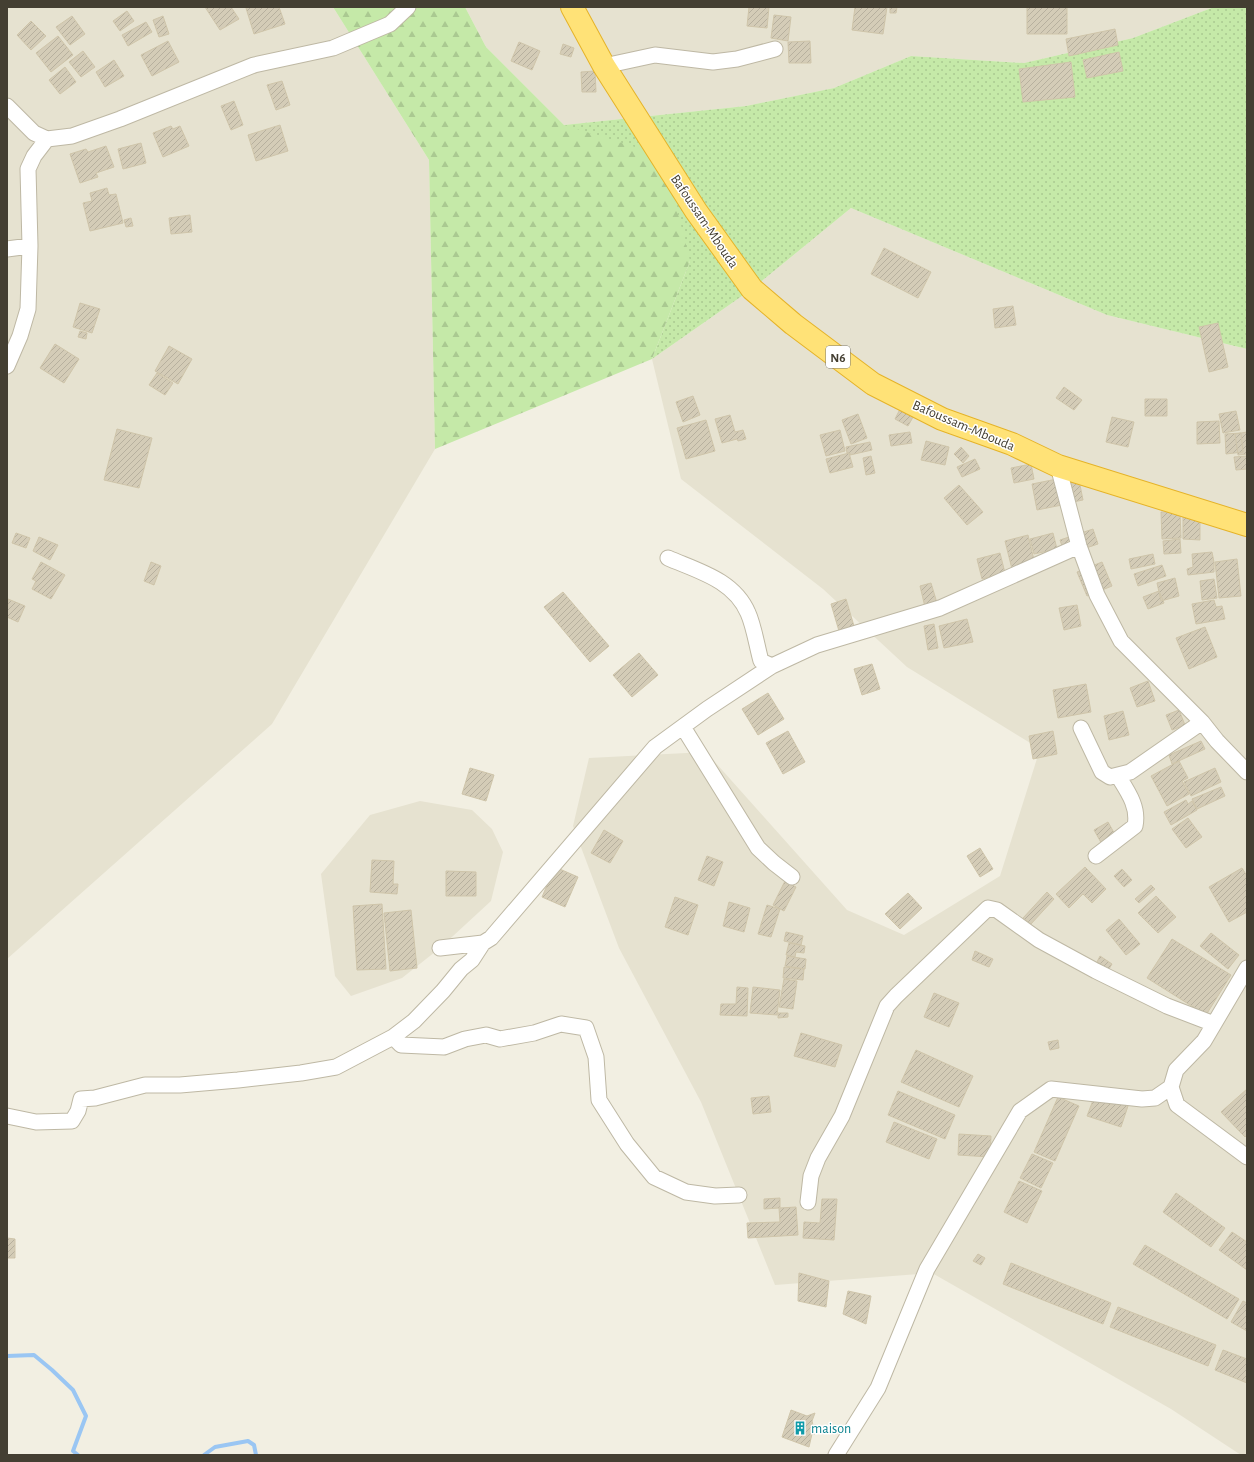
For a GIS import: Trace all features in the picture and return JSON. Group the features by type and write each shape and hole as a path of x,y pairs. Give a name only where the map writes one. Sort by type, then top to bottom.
{"highway":[{"name":"Bafoussam-Mbouda","path":"572,7 604,66 696,211 752,289 793,324 873,384 942,419 1012,444 1058,466 1247,525"}],"street":[{"path":"7,106 34,133 47,139 72,136 120,119 254,65 333,48 390,24 408,7"},
{"path":"604,66 655,54 713,62 737,59 775,49"},
{"path":"7,366 20,336 28,308 30,246 28,169 34,156 47,139"},
{"path":"7,248 30,246"},
{"path":"1058,466 1079,546 1097,596 1122,641 1202,722 1247,772"},
{"path":"7,1116 36,1122 72,1121 78,1111 82,1098 96,1098 145,1085 180,1085 238,1080 301,1073 336,1067 393,1037 414,1021 461,969 472,960 483,943 491,938 655,747 772,666 817,644 940,608 1079,546"},
{"path":"668,558 714,577 734,591 748,613 761,661 772,666"},
{"path":"1081,728 1102,772 1110,777 1130,772 1202,722"},
{"path":"683,727 758,848 792,877"},
{"path":"1096,856 1135,826 1137,817 1133,800 1118,776"},
{"path":"808,1202 812,1176 818,1158 842,1116 887,1006 988,908 997,910 1039,940 1096,970 1167,1006 1214,1024"},
{"path":"440,948 483,943"},
{"path":"1247,968 1204,1041 1176,1070 1171,1087 1177,1105 1247,1157"},
{"path":"393,1037 402,1045 444,1047 465,1038 486,1035 500,1039 534,1033 561,1024 586,1028 596,1057 599,1100 627,1144 654,1176 686,1192 715,1196 739,1195"},
{"path":"836,1455 878,1388 927,1269 1020,1111 1052,1089 1142,1099 1155,1098 1171,1087"}],"shaded area":[{"path":"7,7 333,7 429,160 435,449 272,724 7,959"},
{"path":"465,7 1214,7 1133,38 1024,63 911,56 834,88 746,106 564,125 486,47"},
{"path":"851,208 1107,315 1247,349 1247,1455 1241,1455 1171,1409 932,1273 775,1285 701,1102 619,948 573,826 589,758 706,752 847,910 904,935 1000,876 1040,749 907,667 823,589 681,479 652,359 752,289"},
{"path":"420,801 472,810 492,829 503,852 491,901 440,948 402,978 351,996 335,976 321,874 370,815"}],"green space":[{"path":"333,7 465,7 486,47 564,125 651,152 673,194 690,261 652,359 435,449 429,160"},
{"path":"1214,7 1247,7 1247,349 1107,315 851,208 752,289 652,359 690,261 564,125 746,106 834,88 911,56 1024,63 1133,38"}],"building":[{"path":"205,7 231,7 239,19 220,30"},
{"path":"279,7 285,24 254,34 246,8"},
{"path":"749,7 769,7 767,28 747,26"},
{"path":"855,7 887,7 883,34 852,30"},
{"path":"890,7 897,7 896,13 890,13"},
{"path":"1027,7 1067,7 1067,34 1027,34"},
{"path":"127,11 134,21 120,31 113,21"},
{"path":"774,15 791,17 788,41 771,38"},
{"path":"72,16 85,34 70,45 56,27"},
{"path":"163,16 169,34 159,37 153,20"},
{"path":"31,21 46,36 31,50 17,35"},
{"path":"146,22 152,32 128,46 122,35"},
{"path":"1115,29 1118,45 1069,56 1066,39"},
{"path":"58,36 73,55 51,72 36,53"},
{"path":"168,41 179,62 152,76 141,55"},
{"path":"810,41 811,63 789,63 788,42"},
{"path":"519,42 540,51 532,70 511,61"},
{"path":"563,44 574,48 571,57 560,54"},
{"path":"83,51 95,67 81,77 69,62"},
{"path":"1119,52 1123,71 1087,78 1083,60"},
{"path":"114,60 124,76 105,87 96,72"},
{"path":"1071,62 1075,97 1023,102 1019,69"},
{"path":"65,67 76,82 60,94 49,80"},
{"path":"595,71 596,92 582,92 581,72"},
{"path":"282,81 290,105 276,110 267,85"},
{"path":"234,101 243,125 231,130 221,106"},
{"path":"280,125 288,151 256,161 248,135"},
{"path":"171,126 173,129 180,126 189,146 163,157 153,133"},
{"path":"141,143 146,163 123,169 118,149"},
{"path":"106,146 114,167 96,173 98,177 80,183 70,154 86,149 88,152"},
{"path":"107,188 109,195 116,194 123,223 90,231 83,203 92,201 90,193"},
{"path":"190,215 192,232 171,234 169,218"},
{"path":"131,218 133,226 126,227 124,220"},
{"path":"884,248 931,272 918,298 871,274"},
{"path":"80,303 100,309 92,333 73,327"},
{"path":"1013,306 1016,325 995,328 993,309"},
{"path":"1218,323 1228,367 1209,372 1199,327"},
{"path":"80,331 87,333 86,339 78,337"},
{"path":"55,344 79,359 64,383 40,368"},
{"path":"169,346 192,359 178,384 155,371"},
{"path":"157,373 173,383 165,395 149,385"},
{"path":"1064,387 1082,400 1074,410 1056,398"},
{"path":"693,396 700,415 683,422 676,402"},
{"path":"1145,399 1167,399 1167,416 1145,416"},
{"path":"903,403 917,410 908,426 895,419"},
{"path":"1236,411 1240,430 1223,433 1219,414"},
{"path":"858,414 867,438 851,444 842,420"},
{"path":"730,415 735,432 743,430 746,439 738,441 737,439 722,443 715,419"},
{"path":"1112,417 1134,422 1128,447 1106,442"},
{"path":"706,420 715,451 686,459 677,428"},
{"path":"1219,421 1220,443 1197,444 1197,422"},
{"path":"117,429 152,438 139,488 104,480"},
{"path":"840,430 845,451 826,456 820,435"},
{"path":"910,432 912,443 891,446 889,435"},
{"path":"1247,432 1247,454 1238,455 1235,434"},
{"path":"1241,433 1243,452 1226,454 1225,434"},
{"path":"926,441 949,447 945,465 921,460"},
{"path":"870,442 872,450 850,455 850,453 847,453 846,447"},
{"path":"961,447 969,456 963,463 954,454"},
{"path":"849,453 853,467 830,473 826,459"},
{"path":"871,456 875,473 866,475 863,458"},
{"path":"1247,456 1247,469 1236,470 1234,457"},
{"path":"975,459 980,469 962,477 957,467"},
{"path":"1031,464 1034,479 1014,483 1011,468"},
{"path":"1057,479 1062,505 1037,510 1032,484"},
{"path":"1079,480 1083,500 1068,503 1064,483"},
{"path":"959,485 983,512 967,525 944,498"},
{"path":"1161,512 1180,512 1181,538 1162,539"},
{"path":"1183,512 1200,513 1200,540 1183,539"},
{"path":"1093,529 1098,544 1065,555 1060,540"},
{"path":"16,533 30,538 26,548 12,543"},
{"path":"1053,533 1057,549 1034,554 1030,539"},
{"path":"1028,535 1035,564 1012,569 1005,541"},
{"path":"39,537 58,545 50,560 33,551"},
{"path":"1180,539 1181,553 1164,554 1163,541"},
{"path":"1212,552 1214,572 1188,575 1187,569 1193,567 1192,554"},
{"path":"1000,553 1005,573 982,579 977,559"},
{"path":"1153,554 1155,564 1131,569 1129,559"},
{"path":"1237,559 1241,596 1219,598 1215,562"},
{"path":"41,562 65,575 51,599 32,589 36,581 32,579"},
{"path":"151,562 161,566 154,585 144,581"},
{"path":"1102,562 1112,586 1087,596 1077,572"},
{"path":"1162,565 1166,576 1138,586 1134,574"},
{"path":"1175,578 1179,596 1161,601 1157,583"},
{"path":"1214,579 1217,598 1202,600 1200,581"},
{"path":"931,583 937,603 925,607 920,586"},
{"path":"1159,591 1164,603 1148,609 1143,597"},
{"path":"563,592 609,646 590,662 544,607"},
{"path":"8,599 25,606 18,622 7,617"},
{"path":"846,599 854,626 839,631 831,604"},
{"path":"1214,600 1216,607 1222,606 1225,619 1196,624 1192,604"},
{"path":"1077,605 1081,626 1064,630 1059,608"},
{"path":"967,619 973,642 944,648 939,626"},
{"path":"934,624 938,648 928,650 924,626"},
{"path":"1205,627 1217,657 1189,669 1176,638"},
{"path":"639,653 658,675 632,697 613,675"},
{"path":"872,664 880,689 862,695 854,669"},
{"path":"1148,681 1155,701 1137,707 1130,688"},
{"path":"1086,684 1091,712 1058,718 1053,690"},
{"path":"768,693 784,719 758,735 742,709"},
{"path":"1179,710 1185,725 1172,730 1166,715"},
{"path":"1123,711 1129,735 1109,740 1104,716"},
{"path":"788,731 805,762 783,774 766,743"},
{"path":"1053,731 1057,754 1033,759 1029,736"},
{"path":"1201,741 1205,749 1172,764 1169,755"},
{"path":"1179,761 1188,778 1182,781 1189,794 1167,806 1151,776"},
{"path":"470,768 494,775 486,801 462,794"},
{"path":"1215,768 1221,782 1191,796 1184,782"},
{"path":"1221,787 1225,796 1197,809 1192,799"},
{"path":"1186,800 1188,804 1192,801 1197,810 1171,825 1164,812"},
{"path":"1188,818 1202,837 1186,848 1172,829"},
{"path":"1108,822 1117,838 1103,846 1094,830"},
{"path":"604,830 623,841 610,863 591,853"},
{"path":"980,848 993,869 980,877 967,856"},
{"path":"707,856 723,862 714,886 698,880"},
{"path":"372,860 394,861 393,884 398,884 397,894 370,892"},
{"path":"555,867 578,877 565,907 542,897"},
{"path":"1085,867 1106,889 1092,903 1083,894 1069,908 1056,894"},
{"path":"1242,868 1247,876 1247,912 1229,922 1209,887"},
{"path":"1122,869 1132,880 1124,887 1114,876"},
{"path":"446,871 476,872 476,896 446,896"},
{"path":"785,881 796,887 784,911 773,905"},
{"path":"1151,885 1155,889 1139,903 1135,899"},
{"path":"1047,892 1054,899 1031,924 1023,918"},
{"path":"908,893 922,908 900,929 885,914"},
{"path":"1156,896 1176,917 1158,933 1138,913"},
{"path":"675,897 698,905 688,935 665,927"},
{"path":"729,902 750,908 744,932 723,926"},
{"path":"382,904 386,969 357,970 353,906"},
{"path":"767,905 780,909 771,937 758,934"},
{"path":"411,910 417,968 390,971 384,913"},
{"path":"1119,919 1140,944 1126,955 1106,930"},
{"path":"786,932 803,936 801,945 784,941"},
{"path":"1211,933 1239,955 1228,969 1200,946"},
{"path":"1172,939 1231,975 1206,1015 1147,978"},
{"path":"789,943 805,946 804,953 796,952 795,957 786,955"},
{"path":"975,951 993,959 989,967 972,960"},
{"path":"787,956 806,959 805,969 785,966"},
{"path":"1100,956 1112,964 1109,969 1097,962"},
{"path":"784,967 804,969 803,980 783,978"},
{"path":"784,979 797,981 793,1009 779,1007"},
{"path":"737,987 748,988 747,1016 720,1015 721,1004 736,1004"},
{"path":"753,987 780,990 777,1015 750,1013"},
{"path":"934,993 959,1003 949,1027 924,1017"},
{"path":"778,1013 788,1013 788,1017 778,1018"},
{"path":"801,1033 842,1045 835,1067 794,1056"},
{"path":"1058,1040 1059,1048 1050,1050 1048,1042"},
{"path":"916,1050 973,1076 959,1107 901,1082"},
{"path":"1247,1089 1247,1135 1245,1137 1221,1112"},
{"path":"898,1091 955,1115 945,1139 888,1115"},
{"path":"1095,1095 1128,1106 1121,1127 1087,1116"},
{"path":"769,1096 771,1112 753,1114 751,1098"},
{"path":"1058,1097 1079,1106 1055,1161 1034,1152"},
{"path":"894,1122 937,1139 929,1159 886,1142"},
{"path":"959,1134 991,1136 990,1157 958,1155"},
{"path":"1032,1154 1053,1163 1041,1188 1020,1178"},
{"path":"1019,1181 1042,1191 1027,1223 1004,1212"},
{"path":"1176,1193 1225,1228 1211,1247 1163,1212"},
{"path":"780,1198 780,1208 796,1207 798,1235 748,1238 747,1223 780,1222 779,1208 764,1209 764,1199"},
{"path":"822,1199 837,1199 834,1240 803,1238 804,1222 820,1223"},
{"path":"1232,1232 1247,1242 1247,1270 1219,1250"},
{"path":"7,1238 15,1239 15,1258 7,1258"},
{"path":"1145,1245 1239,1299 1227,1319 1133,1264"},
{"path":"978,1254 985,1258 981,1265 973,1261"},
{"path":"1011,1263 1111,1303 1103,1324 1003,1284"},
{"path":"799,1273 829,1281 826,1307 798,1301"},
{"path":"848,1291 871,1296 866,1324 843,1314"},
{"path":"1243,1301 1247,1303 1247,1331 1231,1322"},
{"path":"1118,1307 1216,1345 1208,1366 1110,1327"},
{"path":"1223,1350 1247,1359 1247,1383 1215,1370"},
{"name":"maison","path":"791,1410 807,1416 815,1413 812,1421 813,1425 816,1425 816,1431 815,1434 812,1434 809,1447 782,1437"}],"waterway":[{"path":"7,1356 34,1355 73,1390 86,1416 73,1451 78,1455"},
{"path":"204,1455 215,1447 248,1441 254,1445 256,1455"}],"place":[{"name":"maison","path":"800,1428"}]}
